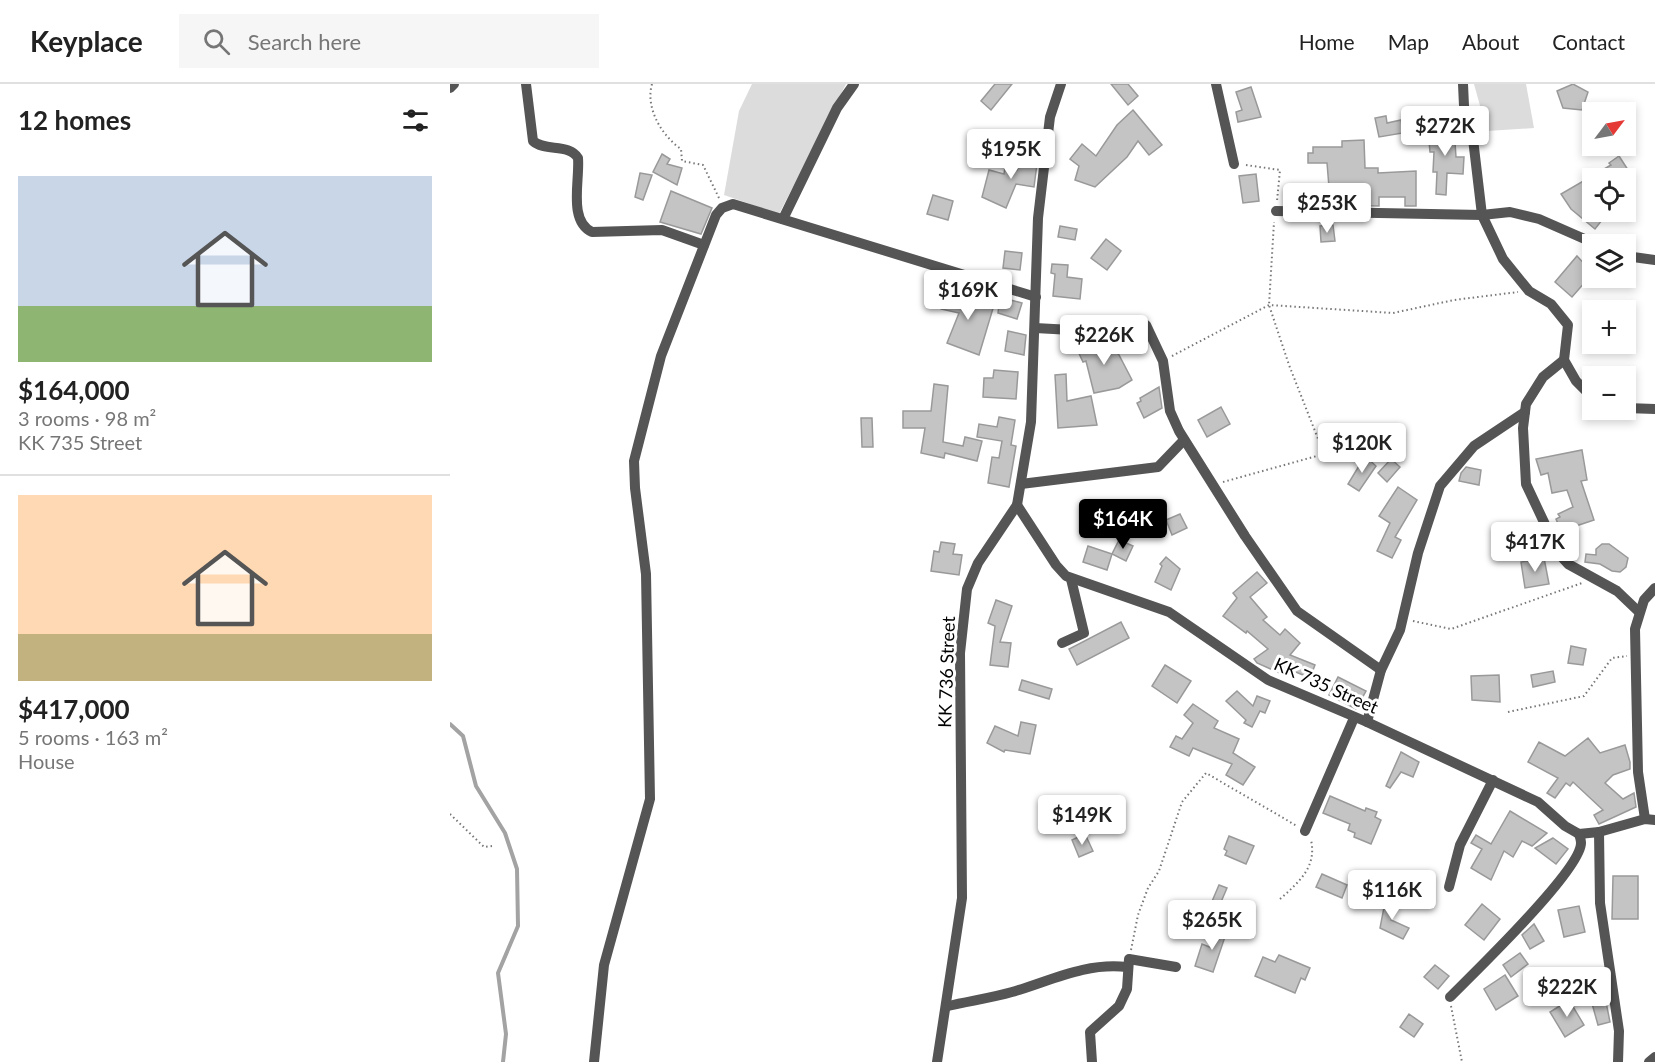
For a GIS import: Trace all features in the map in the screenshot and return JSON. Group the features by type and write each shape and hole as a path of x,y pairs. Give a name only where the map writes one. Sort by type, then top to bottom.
{"street":[{"path":"450,88 454,84"},
{"path":"526,84 533,141 541,146 571,151 578,158 578,216 585,229 592,232 662,230 704,245"},
{"path":"783,219 837,108 854,84"},
{"name":"KK 736 Street","path":"937,1062 948,1006 962,898 960,653 967,589 978,563 1017,505 1021,484 1031,422 1038,218 1048,128 1055,97 1061,84"},
{"path":"1216,84 1234,164"},
{"path":"1463,84 1464,106 1473,139 1482,215 1503,259 1529,291 1551,304 1568,325 1564,360 1575,381 1582,388"},
{"path":"594,1062 604,965 650,799 646,574 635,488 634,460 661,356 716,215 722,208 731,205 1036,297"},
{"path":"1276,211 1482,215 1510,212 1539,219 1582,238"},
{"path":"1636,257 1655,260"},
{"path":"1035,328 1090,331 1142,324 1150,330 1163,361 1170,411 1184,440 1297,611 1381,670"},
{"path":"1564,360 1543,377 1526,404 1523,453 1526,484 1559,554 1568,564 1617,591 1639,612"},
{"path":"1636,408 1655,409"},
{"path":"1367,722 1381,670 1400,630 1440,486 1474,446 1525,412"},
{"path":"1021,484 1158,467 1184,440"},
{"name":"KK 735 Street","path":"1017,505 1056,565 1071,579 1169,612 1268,680 1367,722 1538,802 1565,826 1579,834"},
{"path":"1062,643 1084,633 1071,579"},
{"path":"1450,997 1540,904 1574,860 1581,844 1579,834 1599,832 1650,819 1638,772 1635,629 1639,612 1655,588"},
{"path":"1305,831 1354,718"},
{"path":"1449,887 1460,845 1493,780"},
{"path":"1599,832 1600,903 1619,1030 1618,1062"},
{"path":"948,1006 1012,992 1070,972 1128,963 1176,967"},
{"path":"1092,1062 1090,1032 1119,1006 1126,989 1128,963"},
{"path":"1649,1062 1655,1057"}],"path":[{"path":"652,84 649,94 654,118 672,143 681,149 682,161 703,165 715,193 731,205"},
{"path":"1212,485 1324,454 1289,365 1269,305 1280,170 1234,164"},
{"path":"1163,361 1269,305 1393,313 1454,300 1529,291"},
{"path":"1402,618 1451,629 1593,579"},
{"path":"1508,712 1584,696 1612,658 1635,654"},
{"path":"1128,963 1138,915 1148,888 1159,871 1182,802 1206,773 1305,831 1313,851 1312,861 1301,880 1280,898"},
{"path":"450,814 484,847 492,846"},
{"path":"1450,997 1454,1030 1462,1062"}],"shaded area":[{"path":"752,84 846,84 779,214 724,195 739,111"},
{"path":"1474,84 1526,84 1534,128 1487,131"}],"building":[{"path":"995,84 1012,84 991,110 981,101"},
{"path":"1111,84 1128,84 1138,96 1128,105"},
{"path":"1573,84 1588,92 1585,102 1582,102 1582,110 1563,108 1557,91"},
{"path":"1251,87 1261,117 1238,122 1236,112 1242,110 1236,92"},
{"path":"1133,110 1162,145 1149,155 1138,141 1127,157 1095,187 1075,180 1079,166 1070,159 1082,144 1096,156 1117,125"},
{"path":"1386,116 1387,123 1401,120 1403,133 1379,137 1375,118"},
{"path":"1454,128 1456,157 1464,157 1463,174 1447,173 1446,195 1436,194 1437,172 1433,172 1434,152 1430,152 1428,130"},
{"path":"1364,140 1365,168 1378,168 1378,173 1416,171 1416,206 1405,206 1405,197 1379,197 1379,206 1332,205 1332,186 1329,187 1327,163 1308,163 1308,153 1313,153 1313,147 1342,147 1342,141"},
{"path":"1021,152 1038,156 1034,187 1016,184 1006,208 982,197 989,170 1004,174 1005,167 1017,170"},
{"path":"662,154 670,159 667,164 682,168 677,185 653,172"},
{"path":"1619,156 1627,168 1606,168 1611,165 1609,163"},
{"path":"640,173 652,175 643,200 635,197"},
{"path":"1256,174 1259,201 1243,203 1239,176"},
{"path":"1582,182 1582,218 1571,209 1561,194"},
{"path":"671,191 712,208 701,234 660,222"},
{"path":"933,195 953,201 948,220 927,214"},
{"path":"1587,222 1600,222 1595,229"},
{"path":"1333,225 1335,241 1321,242 1320,226"},
{"path":"1060,226 1077,229 1075,240 1058,237"},
{"path":"1106,239 1121,251 1107,270 1091,258"},
{"path":"1005,251 1022,253 1020,270 1003,268"},
{"path":"1577,256 1582,261 1582,286 1572,297 1555,282"},
{"path":"1052,264 1068,265 1067,277 1082,279 1080,299 1053,296 1055,274 1051,273"},
{"path":"944,291 994,305 979,355 947,343 959,313 941,309"},
{"path":"1000,297 1022,303 1017,319 998,313"},
{"path":"1008,331 1026,335 1024,355 1005,351"},
{"path":"1102,337 1119,355 1132,380 1119,388 1094,393 1086,361 1083,362 1076,347"},
{"path":"994,370 1018,372 1016,399 983,397 984,378 993,378"},
{"path":"1066,374 1067,401 1091,396 1097,425 1058,428 1055,375"},
{"path":"934,384 948,386 943,442 963,446 965,437 982,441 977,461 945,453 944,458 921,453 925,428 903,428 903,411 931,411"},
{"path":"1159,387 1162,408 1144,418 1137,403 1141,401 1140,398"},
{"path":"1221,407 1230,424 1207,437 1198,420"},
{"path":"999,417 1015,420 1011,445 1016,446 1009,487 988,483 992,457 999,458 1002,441 977,437 979,424 997,427"},
{"path":"861,418 872,418 873,447 862,447"},
{"path":"1582,450 1587,480 1581,481 1594,520 1561,531 1556,519 1560,517 1558,514 1573,507 1567,490 1552,493 1548,473 1541,475 1536,459"},
{"path":"1365,456 1376,466 1359,491 1348,484"},
{"path":"1391,459 1400,467 1387,482 1378,473"},
{"path":"1466,467 1481,470 1479,485 1459,481"},
{"path":"1398,487 1417,500 1395,537 1401,540 1392,558 1377,551 1390,523 1379,516"},
{"path":"1180,514 1187,528 1172,535 1166,520"},
{"path":"1119,540 1133,546 1126,561 1112,554"},
{"path":"941,542 955,544 953,554 962,555 959,575 931,571 934,551 939,552"},
{"path":"1602,544 1609,544 1628,558 1626,567 1620,572 1612,571 1600,564 1585,562 1586,554 1596,555 1596,549"},
{"path":"1088,546 1112,554 1107,570 1083,562"},
{"path":"1166,557 1180,569 1171,590 1155,582 1162,566 1160,564"},
{"path":"1544,558 1549,584 1525,588 1521,562"},
{"path":"1257,572 1267,583 1250,597 1267,617 1263,620 1280,635 1285,629 1300,643 1290,655 1315,665 1310,678 1284,667 1282,674 1257,663 1254,659 1268,649 1247,631 1246,633 1223,616 1237,598 1233,593"},
{"path":"996,600 1012,606 1000,642 1011,643 1008,667 990,665 995,626 988,623"},
{"path":"1121,622 1129,638 1077,665 1069,649"},
{"path":"1571,646 1586,649 1583,665 1568,663"},
{"path":"1165,665 1191,681 1177,703 1152,686"},
{"path":"1553,671 1555,682 1533,687 1531,675"},
{"path":"1499,675 1500,702 1472,700 1471,676"},
{"path":"1338,677 1366,691 1356,709 1329,695"},
{"path":"1022,680 1052,689 1049,699 1019,690"},
{"path":"1237,691 1253,706 1257,696 1270,701 1265,713 1260,711 1252,727 1244,723 1246,720 1226,701"},
{"path":"1193,704 1218,721 1214,728 1239,739 1233,753 1255,767 1243,785 1226,775 1232,764 1193,748 1189,756 1170,747 1176,736 1182,739 1193,723 1184,715"},
{"path":"1021,722 1036,725 1030,754 1005,750 1004,752 987,743 995,726 1018,736"},
{"path":"1588,738 1600,753 1625,745 1630,769 1613,775 1605,783 1623,799 1634,793 1636,807 1599,824 1594,815 1603,810 1573,782 1570,786 1566,783 1555,798 1547,793 1558,778 1528,762 1539,742 1565,756"},
{"path":"1401,752 1419,762 1413,777 1401,772 1390,788 1386,786"},
{"path":"1330,796 1365,811 1366,808 1377,812 1375,817 1381,820 1371,844 1354,837 1355,833 1348,830 1350,824 1323,813"},
{"path":"1510,811 1547,833 1532,846 1522,841 1513,857 1504,851 1491,880 1471,868 1482,849 1471,843 1476,835 1491,844"},
{"path":"1085,834 1093,851 1079,857 1072,840"},
{"path":"1229,836 1254,846 1246,864 1225,855 1227,851 1224,849"},
{"path":"1553,838 1568,849 1556,864 1535,848"},
{"path":"1322,874 1347,885 1342,898 1316,887"},
{"path":"1613,876 1638,876 1638,919 1612,919"},
{"path":"1219,885 1227,888 1215,916 1207,913"},
{"path":"1386,897 1395,902 1391,920 1409,928 1403,939 1380,928"},
{"path":"1482,904 1500,919 1484,940 1465,925"},
{"path":"1579,906 1585,932 1564,937 1558,910"},
{"path":"1223,922 1229,925 1213,972 1195,966 1202,944 1212,948"},
{"path":"1534,924 1544,941 1530,949 1522,935"},
{"path":"1520,953 1528,964 1511,977 1503,965"},
{"path":"1279,955 1310,968 1305,980 1301,978 1295,993 1255,976 1263,957 1275,962"},
{"path":"1435,965 1449,976 1438,989 1424,977"},
{"path":"1505,975 1518,996 1496,1010 1484,989"},
{"path":"1605,997 1610,1022 1598,1025 1591,1000"},
{"path":"1569,1000 1584,1025 1565,1037 1550,1012"},
{"path":"1409,1014 1423,1024 1414,1037 1400,1027"}],"waterway":[{"path":"450,724 463,736 476,786 505,833 517,869 518,926 498,973 506,1034 503,1062"}]}
